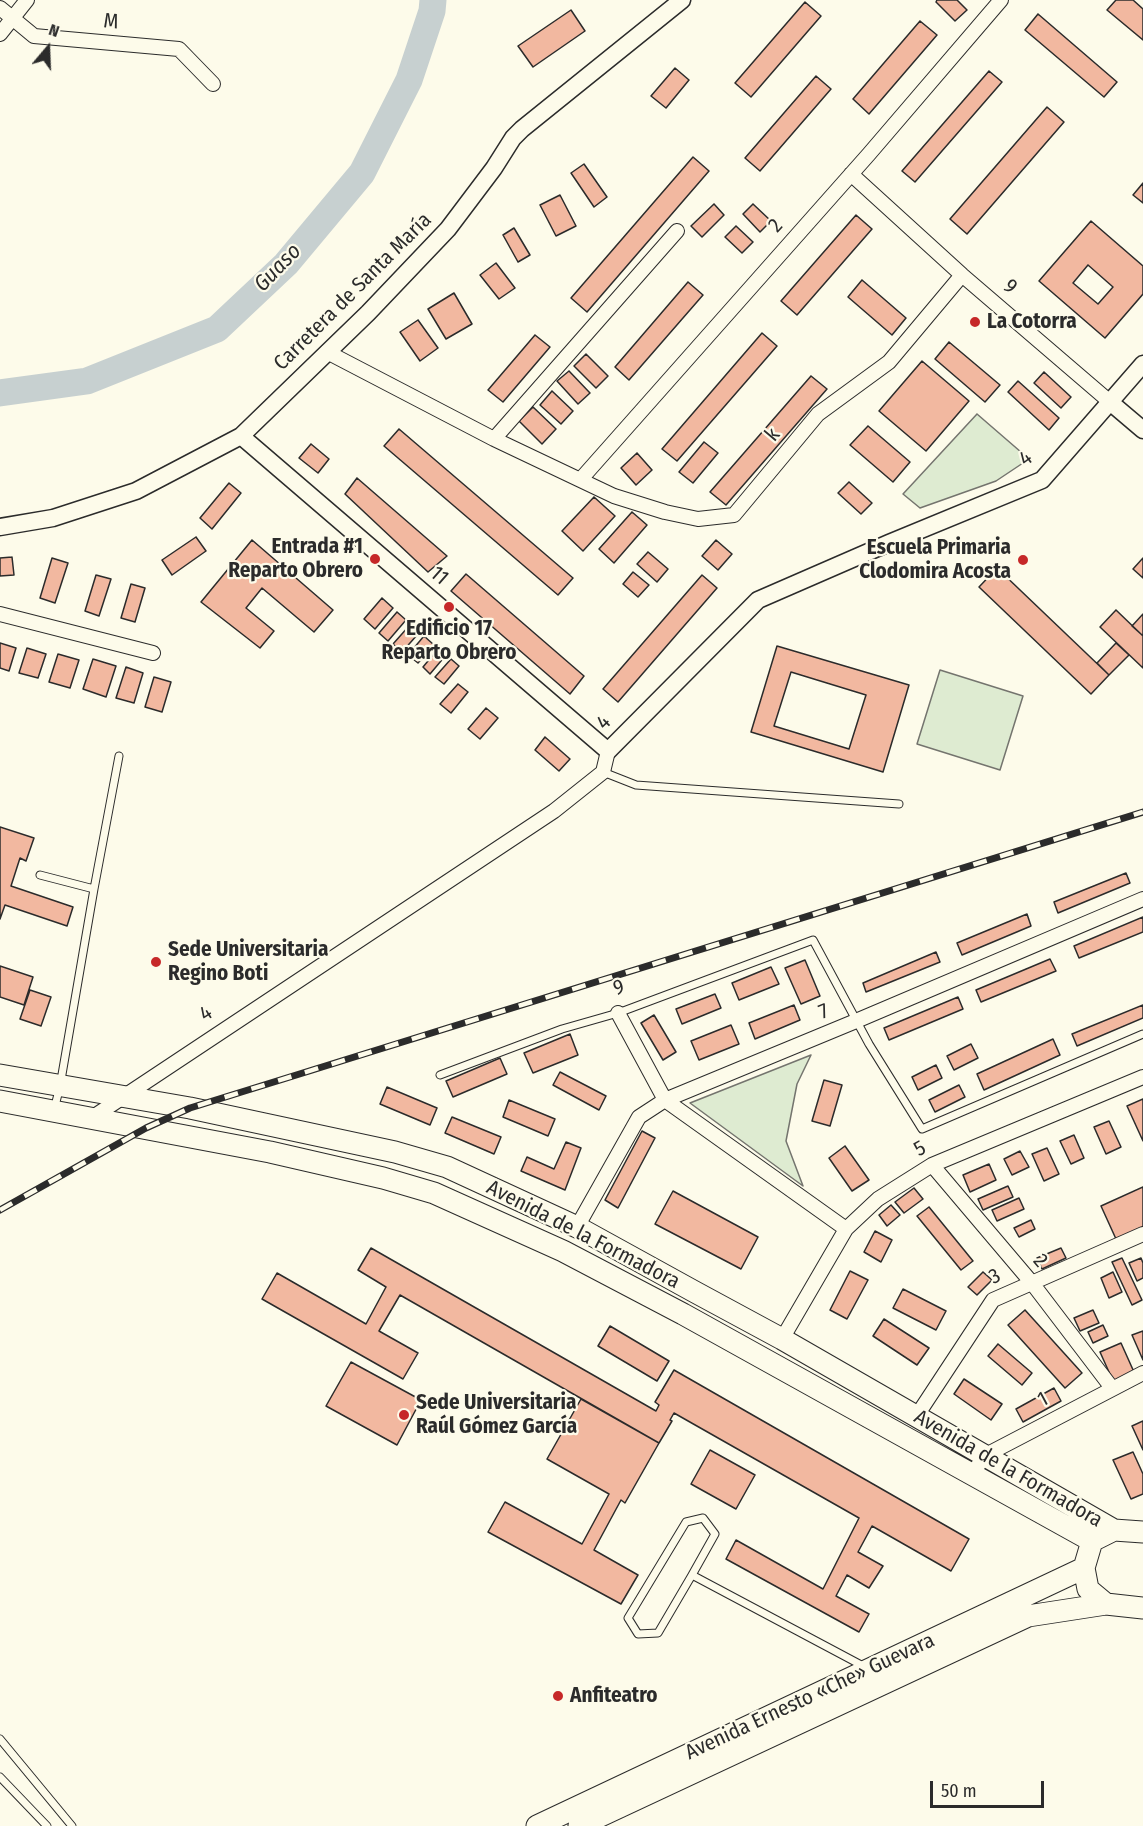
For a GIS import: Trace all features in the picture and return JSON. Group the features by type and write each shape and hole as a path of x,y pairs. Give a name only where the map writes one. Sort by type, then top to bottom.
{"main road":[{"name":"Avenida de la Formadora","path":"0,1075 190,1108 395,1152 447,1167 577,1227 782,1339 1114,1530"},
{"name":"Avenida de la Formadora","path":"0,1101 270,1152 383,1178 434,1193 563,1251 683,1314 1092,1541"},
{"path":"1106,1604 1088,1589 1084,1568 1092,1541 1114,1530 1143,1532"},
{"name":"Avenida Ernesto «Che» Guevara","path":"579,1826 1084,1568"},
{"name":"Avenida Ernesto «Che» Guevara","path":"537,1826 874,1677 1028,1616 1106,1604 1143,1608"}],"street":[{"path":"0,34 27,0"},
{"name":"Carretera de Santa María","path":"0,527 53,518 135,491 241,436 368,313 448,229 494,168 513,138 522,129 682,0"},
{"name":"2","path":"581,479 851,174 1001,0"},
{"name":"M","path":"0,8 34,36 180,50 213,84"},
{"name":"9","path":"851,174 962,275 1143,430"},
{"path":"494,439 677,231"},
{"name":"k","path":"327,352 494,439 614,496 665,512 698,519 734,515 818,414 889,362 962,275"},
{"name":"4","path":"90,1119 555,811 603,772 608,751 758,600 1042,480 1143,364"},
{"name":"11","path":"241,436 608,751"},
{"path":"0,614 153,653"},
{"name":"7","path":"577,1227 639,1117 665,1100 1143,899"},
{"path":"618,1013 665,1100 846,1229"},
{"name":"5","path":"782,1339 846,1229 878,1199 933,1165 1143,1077"},
{"name":"2","path":"933,1165 1032,1283 1112,1388"},
{"name":"3","path":"916,1417 993,1300 1143,1233"},
{"name":"1","path":"972,1475 984,1456 1143,1372"}],"lane":[{"path":"53,1112 60,1086 119,756"},
{"path":"603,772 636,785 900,804"},
{"path":"40,875 94,889"},
{"name":"9","path":"440,1075 562,1029 618,1013 813,940 856,1021"},
{"path":"856,1021 922,1129 1143,1034"},
{"path":"704,1518 715,1534 692,1575 658,1633 638,1634 628,1618 686,1522 704,1518"},
{"path":"692,1575 874,1677"},
{"path":"0,1739 72,1826"},
{"path":"0,1777 47,1826"}],"green space":[{"path":"977,414 1029,459 996,481 920,508 903,494"},
{"path":"940,670 1023,696 1000,770 917,744"},
{"path":"811,1055 797,1084 786,1141 803,1186 690,1103"}],"building":[{"path":"937,0 957,0 967,10 955,21 936,2"},
{"path":"1116,0 1133,0 1143,9 1143,40 1107,10"},
{"path":"805,2 821,16 751,97 735,83"},
{"path":"571,10 585,31 533,67 518,46"},
{"path":"1038,14 1117,82 1104,97 1025,30"},
{"path":"920,21 937,35 869,114 853,99"},
{"path":"675,68 689,80 666,108 651,96"},
{"path":"989,71 1002,82 915,182 902,171"},
{"path":"816,76 831,89 760,171 745,158"},
{"path":"1047,107 1064,122 967,234 950,219"},
{"path":"693,157 709,171 587,312 571,298"},
{"path":"584,164 607,197 594,207 571,173"},
{"path":"1143,183 1143,203 1133,195"},
{"path":"560,195 576,226 556,236 540,205"},
{"path":"714,204 724,215 702,237 691,226"},
{"path":"753,204 771,221 760,232 743,214"},
{"path":"856,215 872,229 797,315 781,301"},
{"path":"1091,221 1143,266 1143,294 1105,338 1039,281","holes":["1088,265 1113,287 1098,304 1073,283"]},
{"path":"736,226 753,242 742,253 725,237"},
{"path":"514,228 530,255 518,262 503,235"},
{"path":"496,263 515,288 499,299 480,275"},
{"path":"862,280 906,318 892,335 848,297"},
{"path":"688,282 703,295 629,380 615,367"},
{"path":"454,293 472,324 446,339 428,309"},
{"path":"418,320 438,348 420,361 400,332"},
{"path":"762,333 777,346 677,461 662,449"},
{"path":"535,335 550,347 503,402 488,390"},
{"path":"949,342 1000,385 985,402 935,359"},
{"path":"586,354 608,376 596,388 574,366"},
{"path":"922,361 969,401 926,451 879,411"},
{"path":"569,371 590,393 578,404 557,381"},
{"path":"1044,372 1071,397 1061,408 1034,383"},
{"path":"811,376 827,389 726,505 710,492"},
{"path":"1018,381 1059,418 1049,430 1008,392"},
{"path":"552,391 573,411 561,424 540,405"},
{"path":"533,407 556,429 542,444 519,421"},
{"path":"868,426 910,462 893,482 850,445"},
{"path":"399,429 573,578 558,595 384,446"},
{"path":"704,442 718,453 693,483 679,472"},
{"path":"311,444 329,459 318,473 299,458"},
{"path":"637,453 652,470 636,485 621,468"},
{"path":"357,478 447,556 428,572 345,494"},
{"path":"849,482 872,503 861,514 838,493"},
{"path":"229,483 241,493 212,529 200,518"},
{"path":"594,497 615,516 583,551 562,531"},
{"path":"632,512 647,525 614,563 599,549"},
{"path":"196,537 206,551 172,575 162,560"},
{"path":"252,540 333,610 314,632 262,588 246,608 274,631 260,648 201,602"},
{"path":"716,540 732,554 718,570 702,556"},
{"path":"648,552 668,569 657,582 637,564"},
{"path":"12,557 14,575 0,576 0,558"},
{"path":"52,558 68,563 55,603 40,598"},
{"path":"1143,558 1143,578 1133,569"},
{"path":"997,568 1109,675 1091,694 979,587"},
{"path":"633,572 649,585 638,597 623,584"},
{"path":"466,574 584,676 570,694 451,591"},
{"path":"96,575 111,579 99,616 85,611"},
{"path":"702,575 717,588 618,702 603,689"},
{"path":"131,584 145,588 135,622 121,618"},
{"path":"382,598 393,608 375,629 364,619"},
{"path":"1116,610 1143,636 1143,668 1100,627"},
{"path":"397,612 406,620 388,641 379,633"},
{"path":"1143,614 1143,634 1142,635 1132,626"},
{"path":"409,626 418,634 402,652 393,644"},
{"path":"424,636 434,645 418,663 408,655"},
{"path":"0,643 16,648 9,671 0,668"},
{"path":"1116,643 1129,655 1109,675 1097,663"},
{"path":"777,646 909,685 883,772 751,732","holes":["791,672 866,695 849,749 774,726"]},
{"path":"27,648 46,654 38,678 19,673"},
{"path":"438,649 446,655 430,674 423,667"},
{"path":"58,654 79,660 70,688 49,682"},
{"path":"93,659 116,666 106,697 83,689"},
{"path":"451,659 459,666 444,684 435,677"},
{"path":"126,667 143,673 134,703 116,698"},
{"path":"154,677 171,682 162,712 145,707"},
{"path":"458,684 468,692 451,713 440,704"},
{"path":"486,708 498,718 480,739 468,729"},
{"path":"545,737 570,759 559,771 535,750"},
{"path":"0,827 34,838 26,861 20,858 11,886 73,907 67,926 5,905 0,919"},
{"path":"1126,873 1130,883 1058,913 1054,902"},
{"path":"1027,914 1031,926 962,955 957,943"},
{"path":"1143,917 1143,932 1079,958 1074,946"},
{"path":"936,952 940,962 866,992 863,983"},
{"path":"1050,959 1056,971 981,1002 976,990"},
{"path":"805,960 820,996 801,1004 785,968"},
{"path":"0,966 33,977 24,1005 0,997"},
{"path":"771,967 779,984 739,1000 732,983"},
{"path":"30,990 51,997 41,1026 20,1019"},
{"path":"715,994 721,1008 682,1024 676,1009"},
{"path":"958,997 963,1009 889,1040 884,1028"},
{"path":"794,1005 800,1020 755,1039 749,1023"},
{"path":"1143,1005 1143,1018 1077,1046 1072,1034"},
{"path":"654,1015 676,1052 663,1060 641,1023"},
{"path":"731,1025 739,1044 699,1060 691,1041"},
{"path":"570,1034 578,1055 533,1073 524,1053"},
{"path":"1053,1039 1060,1055 984,1090 977,1074"},
{"path":"971,1044 978,1058 954,1070 947,1056"},
{"path":"500,1058 507,1074 453,1097 446,1081"},
{"path":"936,1065 942,1078 918,1090 912,1077"},
{"path":"560,1072 606,1096 599,1110 553,1085"},
{"path":"824,1080 842,1085 830,1126 812,1121"},
{"path":"959,1085 965,1097 935,1112 929,1100"},
{"path":"387,1087 437,1108 430,1125 380,1104"},
{"path":"1143,1099 1143,1141 1127,1106"},
{"path":"509,1100 555,1119 548,1136 503,1117"},
{"path":"452,1117 501,1137 494,1154 445,1133"},
{"path":"1109,1121 1121,1147 1106,1154 1094,1127"},
{"path":"642,1131 655,1138 618,1208 605,1200"},
{"path":"1074,1135 1084,1158 1071,1164 1060,1141"},
{"path":"566,1142 581,1148 565,1190 521,1171 527,1157 554,1169"},
{"path":"845,1146 869,1180 852,1191 829,1158"},
{"path":"1047,1148 1059,1174 1044,1181 1032,1154"},
{"path":"1020,1151 1029,1167 1012,1175 1004,1159"},
{"path":"989,1164 996,1180 970,1192 963,1175"},
{"path":"1008,1186 1013,1197 983,1210 978,1199"},
{"path":"1143,1187 1143,1227 1116,1239 1101,1206"},
{"path":"914,1188 923,1199 904,1213 895,1202"},
{"path":"673,1191 758,1237 741,1269 655,1224"},
{"path":"1019,1198 1024,1209 997,1221 992,1210"},
{"path":"891,1205 900,1215 887,1226 879,1215"},
{"path":"929,1207 973,1261 961,1270 917,1216"},
{"path":"1031,1220 1035,1229 1019,1237 1014,1228"},
{"path":"875,1231 892,1240 881,1262 864,1252"},
{"path":"371,1248 656,1411 659,1405 655,1402 674,1370 969,1539 951,1571 872,1526 858,1552 883,1566 869,1588 847,1575 836,1596 869,1614 859,1632 726,1559 736,1540 823,1589 859,1518 674,1413 659,1443 400,1295 379,1331 418,1353 403,1379 262,1299 277,1273 366,1324 386,1287 358,1270"},
{"path":"1061,1248 1066,1258 1042,1269 1037,1258"},
{"path":"1122,1258 1142,1300 1132,1305 1112,1262"},
{"path":"1141,1258 1143,1278 1137,1281 1129,1263"},
{"path":"850,1271 868,1280 847,1319 830,1310"},
{"path":"983,1272 992,1280 977,1295 968,1287"},
{"path":"1113,1272 1122,1292 1109,1298 1101,1278"},
{"path":"903,1289 946,1311 936,1330 893,1308"},
{"path":"1025,1310 1082,1373 1065,1388 1008,1325"},
{"path":"1093,1310 1099,1323 1080,1331 1074,1318"},
{"path":"884,1319 929,1348 917,1365 873,1336"},
{"path":"1103,1325 1108,1336 1093,1343 1088,1332"},
{"path":"610,1326 669,1361 657,1381 598,1346"},
{"path":"1143,1331 1143,1360 1132,1335"},
{"path":"1121,1343 1134,1372 1113,1381 1100,1352"},
{"path":"998,1344 1032,1373 1022,1385 988,1356"},
{"path":"351,1362 421,1400 397,1445 326,1406"},
{"path":"964,1379 1002,1404 991,1420 954,1394"},
{"path":"1054,1388 1061,1401 1023,1422 1016,1409"},
{"path":"581,1399 659,1443 625,1503 621,1500 594,1550 638,1575 621,1604 488,1532 505,1502 582,1544 609,1494 547,1459"},
{"path":"1143,1421 1143,1450 1132,1426"},
{"path":"710,1450 755,1475 736,1509 691,1484"},
{"path":"1133,1452 1143,1474 1143,1494 1131,1499 1113,1460"}],"waterway":[{"name":"Guaso","path":"0,393 87,381 217,329 286,264 362,173 409,80 432,11 433,0"}],"railway":[{"path":"0,1210 146,1128 190,1108 1143,812"}],"place":[{"name":"La Cotorra","path":"975,322"},
{"name":"Entrada #1 Reparto Obrero","path":"375,559"},
{"name":"Escuela Primaria Clodomira Acosta","path":"1023,560"},
{"name":"Edificio 17 Reparto Obrero","path":"449,607"},
{"name":"Sede Universitaria Regino Boti","path":"156,962"},
{"name":"Sede Universitaria Raúl Gómez García","path":"404,1415"},
{"name":"Anfiteatro","path":"558,1696"}]}
